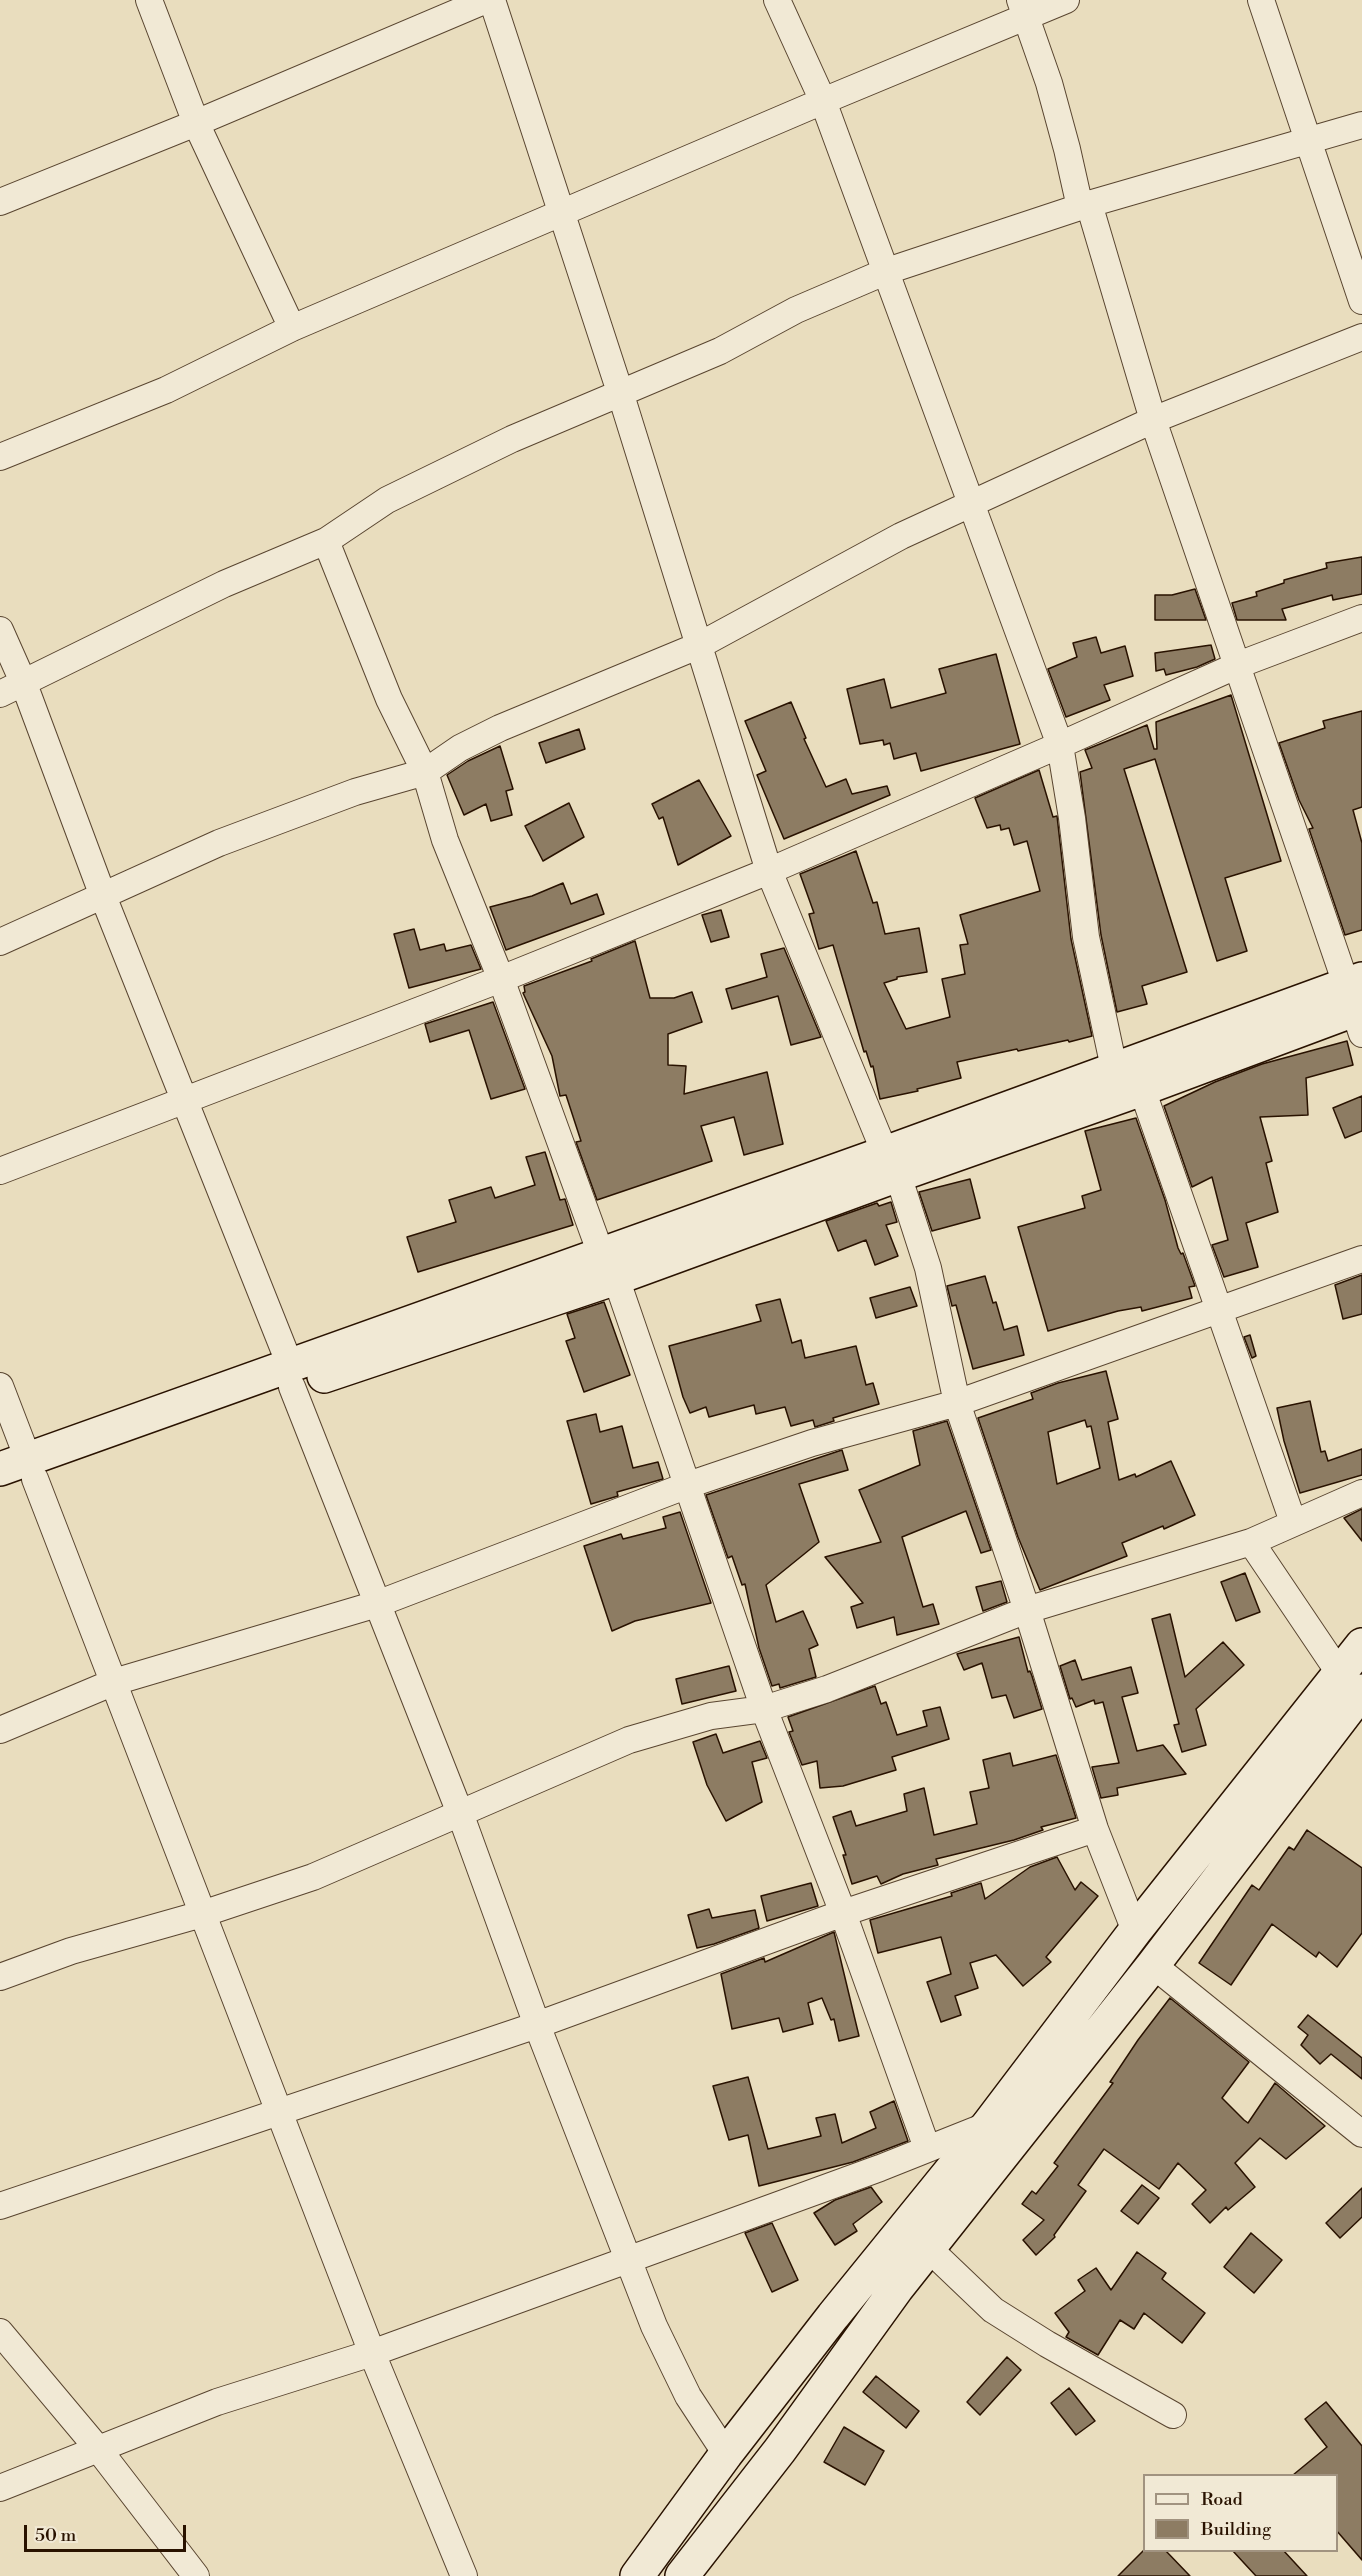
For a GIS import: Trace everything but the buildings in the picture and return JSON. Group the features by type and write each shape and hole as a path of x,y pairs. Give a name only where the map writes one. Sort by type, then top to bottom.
{"main road":[{"path":"891,1164 1114,1068 1357,1003"},
{"path":"0,1491 21,1469 608,1266 891,1164 1142,1089 1357,1003"},
{"path":"682,2576 780,2450 897,2288 1153,1965 1355,1691 1362,1645"},
{"path":"637,2576 726,2454 833,2316 988,2125 1135,1931 1355,1691"}],"street":[{"path":"149,0 196,123 292,327"},
{"path":"0,202 196,123 486,0"},
{"path":"492,0 621,394 769,871 891,1164 928,1268 957,1403 1027,1610 1095,1829 1135,1931"},
{"path":"777,0 823,101 1060,745 1072,818 1086,937 1114,1068"},
{"path":"0,457 166,390 292,327 823,101 1023,8 1066,0"},
{"path":"1261,0 1362,301"},
{"path":"1023,8 1049,82 1084,205 1154,420 1357,1003"},
{"path":"0,694 224,584 326,541 387,500 512,440 720,351 796,310 887,271 1084,205 1362,125"},
{"path":"0,942 219,843 355,792 425,772 460,748 500,728 700,645 901,536 1154,420 1362,337"},
{"path":"326,541 389,699 425,772 446,840 501,979 608,1266 688,1485 764,1709 843,1913 927,2148"},
{"path":"0,1172 501,979 769,871 1238,665 1362,618"},
{"path":"0,630 24,684 103,896 460,1813 537,2025 654,2326 688,2396 726,2454"},
{"path":"1142,1089 1293,1522"},
{"path":"0,1731 114,1682 377,1604 688,1485 812,1443 957,1403 1362,1259"},
{"path":"0,1386 21,1469 114,1682 372,2353 464,2576"},
{"path":"0,1977 71,1951 202,1914 313,1877 629,1740 711,1716 764,1709 827,1689 1027,1610 1251,1542 1362,1493"},
{"path":"1251,1542 1355,1691"},
{"path":"0,2206 537,2025 843,1913 1095,1829"},
{"path":"1153,1965 1362,2134"},
{"path":"0,2488 217,2402 372,2353 880,2168 988,2125"},
{"path":"928,2248 993,2310 1047,2344 1173,2415"},
{"path":"0,2332 99,2450 196,2576"}]}
